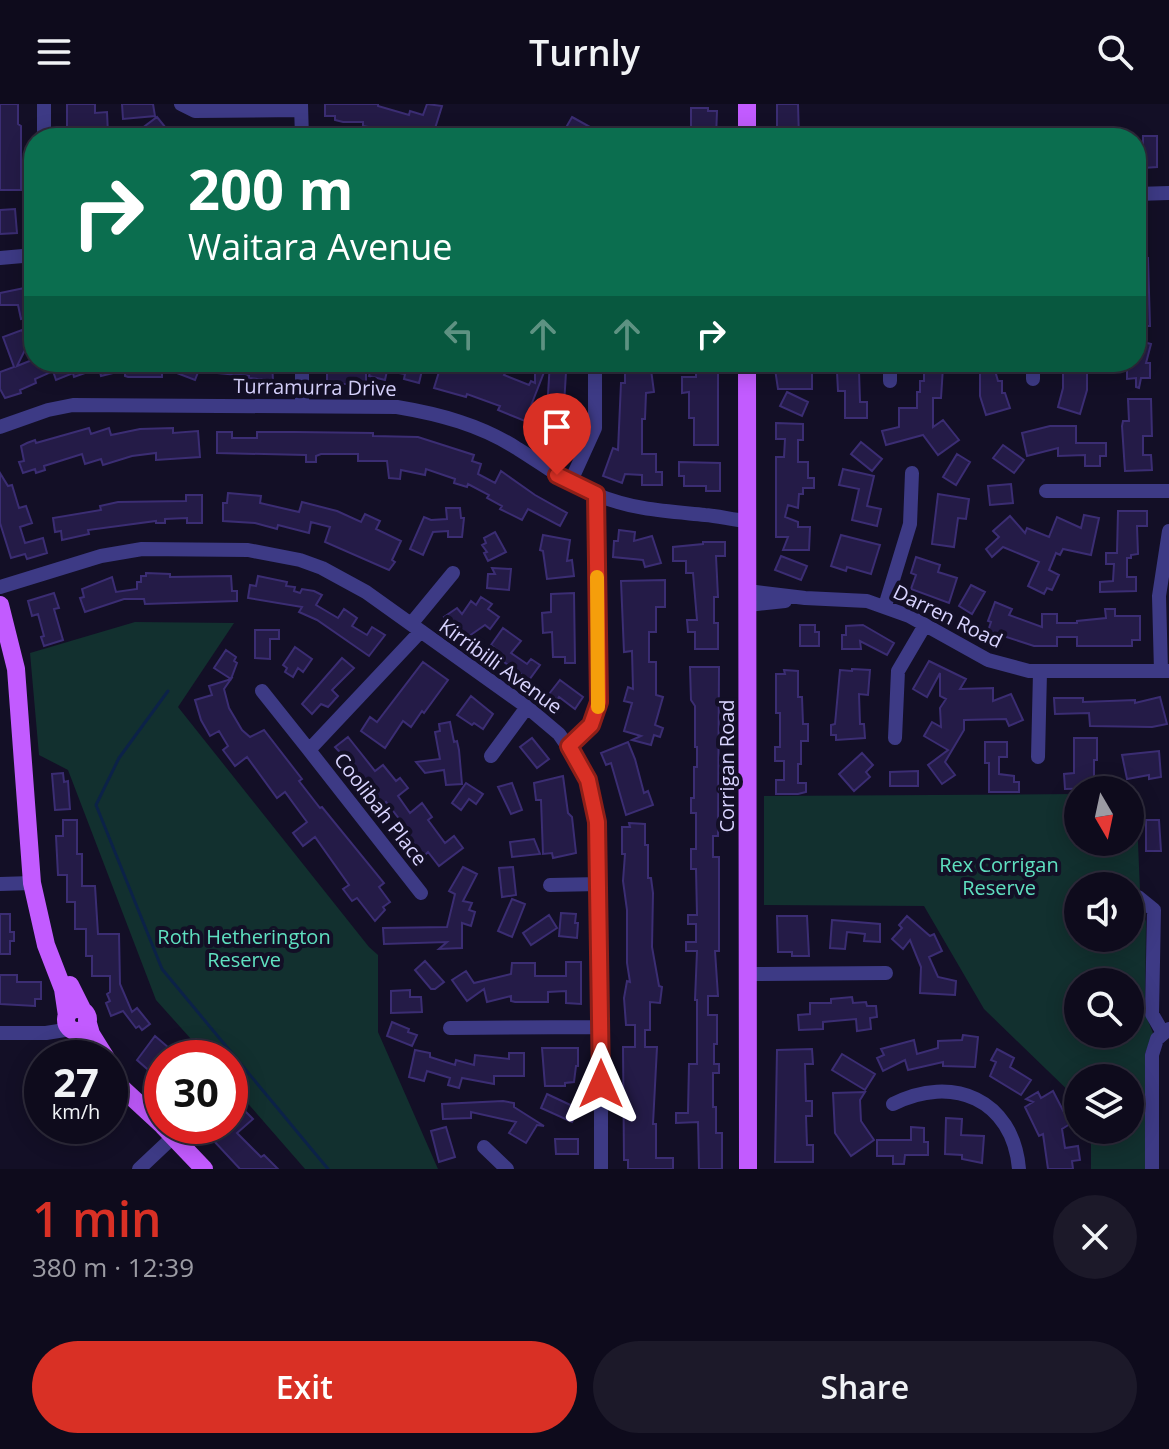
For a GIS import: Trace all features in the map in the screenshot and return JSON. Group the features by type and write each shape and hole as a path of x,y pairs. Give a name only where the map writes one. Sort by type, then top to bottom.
{"main road":[{"path":"747,104 747,128"},
{"name":"Corrigan Road","path":"747,372 748,1169"},
{"path":"0,605 16,669 32,883 46,945 83,1040"},
{"path":"75,1020 95,1040"},
{"path":"128,1083 144,1100"},
{"path":"128,1095 144,1110"},
{"path":"180,1144 204,1169"}],"street":[{"path":"44,104 44,128"},
{"path":"181,104 195,111 301,107 302,128"},
{"path":"1146,194 1169,194"},
{"path":"0,258 24,256"},
{"path":"302,372 302,405"},
{"path":"570,483 595,428 595,372"},
{"path":"890,372 890,381"},
{"path":"1033,372 1033,379"},
{"name":"Turramurra Drive","path":"0,427 48,410 73,405 397,407 448,418 497,437 570,483 643,510 706,515 748,514"},
{"path":"885,606 910,524 912,473"},
{"path":"1046,491 1169,491"},
{"path":"569,746 591,725 599,702 596,494"},
{"path":"1165,671 1159,596 1169,531"},
{"name":"Kirribilli Avenue","path":"0,587 126,551 159,548 248,550 274,554 322,568 366,592 527,707 569,746 593,794 597,822 601,1169"},
{"name":"Coolibah Place","path":"309,750 416,628 453,573"},
{"name":"Darren Road","path":"748,598 856,599 885,606 988,660 1040,672 1165,671"},
{"path":"895,738 897,677 925,625"},
{"path":"1038,757 1040,672"},
{"name":"Coolibah Place","path":"262,691 421,893"},
{"path":"491,756 527,707"},
{"path":"0,884 32,883"},
{"path":"550,885 600,884"},
{"path":"1152,1169 1152,1055 1157,1039 1166,1031 1152,1014 1161,910"},
{"path":"748,974 886,973"},
{"path":"0,1033 30,1032 75,1020"},
{"path":"450,1028 601,1027"},
{"path":"893,1104 934,1090 957,1092 982,1102 999,1117 1011,1136 1019,1169"},
{"path":"139,1169 152,1144"},
{"path":"484,1147 507,1169"}],"green space":[{"name":"Roth Hetherington Reserve","path":"135,622 234,623 178,707 378,955 378,1032 438,1169 305,1169 248,1104 248,1040 192,1040 156,1000 68,770 39,755 30,653"},
{"name":"Rex Corrigan Reserve","path":"1064,794 1064,856 1139,856 1139,872 1064,872 1064,952 1144,952 1144,917 1146,921 1145,1013 1153,1033 1145,1054 1145,1169 1091,1169 1091,1144 1144,1144 1144,1064 1064,1064 1064,1086 984,1009 924,906 764,905 764,796"}],"building":[{"path":"0,104 18,104 21,190 0,190"},
{"path":"67,104 95,104 95,113 107,112 108,128 67,128"},
{"path":"122,104 153,104 155,116 123,119"},
{"path":"325,104 378,104 409,115 410,111 423,115 427,104 442,106 435,128 373,128 363,126 363,122 343,122 335,120 335,116 325,116"},
{"path":"777,104 798,104 799,128 777,128"},
{"path":"691,108 717,111 716,128 691,128"},
{"path":"157,117 166,128 142,128"},
{"path":"572,117 592,128 566,128"},
{"path":"1146,136 1157,136 1157,167 1146,168"},
{"path":"15,209 17,233 0,234 0,210"},
{"path":"1146,258 1148,258 1150,326 1146,326"},
{"path":"24,288 24,318 21,319 18,305 0,305 0,293"},
{"path":"22,330 24,352 17,366 24,363 24,372 51,372 35,379 36,383 20,390 21,393 5,398 0,389 0,372 14,367 3,337"},
{"path":"1146,343 1151,344 1146,363"},
{"path":"1146,363 1150,363 1150,378 1141,378 1139,388 1136,387 1136,378 1127,379 1127,372 1146,372"},
{"path":"53,372 88,372 74,377 73,373 56,380"},
{"path":"125,372 198,372 195,380 177,373 162,373 162,377 125,376"},
{"path":"273,372 273,381 249,376 218,373"},
{"path":"327,372 366,372 366,384 327,384"},
{"path":"370,372 387,372 385,380 369,376"},
{"path":"393,372 422,372 419,383 404,379 405,374"},
{"path":"439,372 506,372 504,375 529,385 531,381 535,383 535,372 544,372 525,421 498,410 500,406 467,394 466,397 434,388"},
{"path":"549,372 566,372 566,405 557,430 567,434 562,448 530,437 535,423 546,426"},
{"path":"625,372 651,372 654,392 646,393 642,454 656,454 656,472 662,472 662,485 642,485 642,475 625,474 622,483 603,476 613,448 618,450 621,383 625,383"},
{"path":"696,372 718,372 718,445 694,445 694,418 689,418 689,392 682,393 682,377 696,377"},
{"path":"775,372 812,372 812,389 778,389"},
{"path":"837,372 859,372 860,402 867,402 867,418 845,418 845,391 838,391"},
{"path":"943,372 941,398 933,398 933,427 943,420 959,440 938,455 923,435 886,445 882,431 899,427 899,408 917,408 920,381 924,381 924,373"},
{"path":"980,372 995,372 998,381 1002,381 1002,393 1005,393 1010,408 986,415 980,396"},
{"path":"1087,372 1087,390 1080,414 1058,407 1063,373"},
{"path":"787,392 808,402 802,416 780,406"},
{"path":"1128,399 1151,399 1152,436 1143,436 1143,455 1151,455 1152,470 1125,471 1122,426 1123,421 1129,421"},
{"path":"776,423 803,424 803,440 798,440 798,462 808,462 808,478 814,478 814,488 803,488 803,494 799,494 798,508 788,505 785,517 798,522 798,527 810,527 809,550 783,550 788,537 776,537 776,457 784,457 785,439 776,439"},
{"path":"1050,426 1076,426 1076,443 1106,443 1106,456 1100,456 1100,466 1085,466 1085,455 1058,456 1058,448 1027,456 1022,433"},
{"path":"89,428 91,434 109,428 111,435 140,429 173,428 173,433 198,431 200,457 156,460 156,453 103,465 101,459 85,464 82,454 44,466 45,470 36,473 35,469 23,473 19,462 24,461 21,446"},
{"path":"217,432 232,432 232,438 257,438 257,432 373,433 373,436 418,437 474,455 472,461 481,464 478,474 495,483 501,471 567,513 560,526 528,509 522,520 500,509 502,506 487,498 489,495 468,484 467,487 454,483 455,479 426,469 425,475 401,470 400,479 389,478 387,461 358,461 358,454 321,454 316,456 316,462 306,462 306,455 217,453"},
{"path":"861,442 882,459 872,471 851,454"},
{"path":"1003,445 1024,460 1014,473 993,458"},
{"path":"957,454 970,462 956,485 943,477"},
{"path":"679,462 720,463 720,491 706,491 706,486 684,486 684,476 679,476"},
{"path":"843,469 874,476 867,506 881,509 877,526 852,520 859,489 839,485"},
{"path":"0,473 8,486 12,485 19,508 26,506 32,523 20,527 25,543 43,538 47,553 27,559 25,554 11,558 0,523"},
{"path":"1011,484 1013,503 990,505 988,486"},
{"path":"228,493 261,496 260,503 299,512 302,502 337,511 361,522 365,514 380,521 376,529 401,541 392,560 395,562 389,570 325,542 330,527 311,522 309,533 278,525 277,529 255,523 223,521 223,503 227,503"},
{"path":"938,494 969,499 966,519 958,518 954,547 932,544"},
{"path":"186,495 202,495 202,523 187,523 187,518 165,519 165,523 156,521 88,530 89,534 62,540 61,531 55,532 53,518 101,510 100,506 118,502 186,501"},
{"path":"446,508 460,508 461,518 464,518 462,537 448,537 448,531 433,532 423,555 410,549 424,517 447,519"},
{"path":"1118,511 1147,511 1147,526 1137,526 1138,554 1127,558 1127,577 1136,577 1136,591 1100,592 1100,582 1113,581 1114,564 1106,564 1106,553 1117,553"},
{"path":"1084,515 1099,518 1091,555 1063,549 1060,555 1056,553 1049,570 1059,575 1052,590 1047,588 1044,594 1028,586 1039,562 1003,547 992,557 986,549 999,537 993,531 1010,516 1025,533 1027,528 1049,537 1057,517 1081,528"},
{"path":"619,530 635,532 634,541 652,536 661,563 645,567 643,560 613,557 614,541 618,541"},
{"path":"495,532 506,552 488,561 482,545 486,543 484,538"},
{"path":"543,535 570,540 567,561 572,560 574,576 547,579 543,551 540,550"},
{"path":"841,535 880,545 871,574 831,566"},
{"path":"725,542 725,556 716,556 718,597 714,597 714,623 718,623 718,649 695,649 695,632 688,632 687,620 697,620 693,573 686,573 686,561 673,561 673,547"},
{"path":"781,556 807,566 801,580 775,570"},
{"path":"916,557 940,565 938,572 957,578 949,603 911,589 916,575 911,573"},
{"path":"492,568 511,569 509,590 487,588 488,574 495,574"},
{"path":"146,573 170,574 170,577 231,576 232,591 237,591 237,601 145,604 144,599 124,599 85,612 80,598 84,597 82,589 112,577 116,592 137,589 137,582 141,582 141,576 146,576"},
{"path":"258,576 287,582 286,586 295,587 294,591 300,593 302,589 314,591 322,595 316,605 338,618 344,609 357,618 352,626 367,635 372,627 385,635 369,656 317,620 299,612 302,607 248,598 250,585 256,586"},
{"path":"665,580 665,607 656,607 656,632 649,632 649,662 656,662 656,695 663,697 655,725 663,728 660,737 654,735 651,745 632,740 641,736 624,731 632,703 624,701 628,687 633,689 632,651 624,652 621,581"},
{"path":"971,585 985,592 972,614 959,606"},
{"path":"54,593 59,608 54,609 63,640 44,646 38,614 32,616 28,601"},
{"path":"574,593 575,663 565,663 565,657 553,657 552,632 543,633 542,613 551,612 551,594"},
{"path":"481,597 492,604 488,609 499,617 490,629 485,625 462,641 444,617 457,608 462,614 471,601 476,605"},
{"path":"995,602 1012,609 1009,615 1042,627 1042,614 1057,614 1057,623 1077,623 1106,618 1105,609 1115,609 1115,616 1140,616 1140,640 1132,640 1132,646 1077,646 1077,637 1057,637 1057,646 1034,646 988,631"},
{"path":"800,625 815,625 815,632 819,632 819,646 800,646"},
{"path":"863,625 894,643 887,655 860,641 861,649 842,649 846,626"},
{"path":"503,628 521,641 511,653 527,664 531,659 540,665 529,680 497,657 496,649 491,645"},
{"path":"255,630 279,630 279,639 270,639 270,659 255,658"},
{"path":"295,647 312,659 303,672 298,668 293,677 285,672 287,668 283,665"},
{"path":"226,650 236,657 231,679 214,668"},
{"path":"342,658 354,668 332,690 338,696 328,707 321,704 312,714 302,704"},
{"path":"929,661 966,679 960,689 993,688 993,701 1011,694 1023,720 1009,726 1006,719 964,720 964,730 945,762 955,775 942,784 928,765 948,750 924,736 932,722 941,727 940,708 946,699 940,696 940,673 927,697 913,689"},
{"path":"423,662 448,680 411,727 403,721 385,748 361,731 370,717 377,722"},
{"path":"690,667 719,667 718,836 713,836 713,857 719,857 719,951 715,951 718,996 708,996 708,1015 717,1015 714,1064 719,1064 719,1073 713,1073 713,1107 716,1107 716,1133 722,1133 722,1169 699,1169 698,1122 676,1123 676,1113 688,1113 689,1064 697,1064 697,951 686,951 686,942 696,942 696,924 688,924 688,915 697,915 696,869 691,869 691,849 696,849 696,813 691,813 691,798 694,798 697,747"},
{"path":"784,670 798,671 798,697 802,697 803,724 808,724 808,741 801,741 801,764 798,764 798,783 806,783 806,792 798,794 776,794 776,780 784,780 784,761 775,761 775,747 780,747 776,674 785,674"},
{"path":"840,670 870,670 868,695 859,694 860,724 864,724 865,738 836,740 836,735 831,735 831,725 835,724"},
{"path":"231,679 224,689 229,708 242,730 250,737 264,730 320,808 384,883 379,887 390,902 375,921 357,898 352,901 343,889 349,885 315,837 303,846 293,833 307,822 285,792 277,798 247,757 235,766 223,750 228,746 219,731 210,736 195,700 212,695 209,686"},
{"path":"560,680 583,697 575,709 549,694"},
{"path":"471,696 493,714 483,729 457,715"},
{"path":"1160,697 1167,724 1152,727 1090,726 1089,713 1055,714 1054,698 1083,698 1083,702 1135,700 1135,703"},
{"path":"450,722 459,750 462,784 446,785 444,770 425,773 416,762 440,759 435,732 440,731 439,724"},
{"path":"348,737 375,771 383,765 396,781 400,778 408,788 398,796 410,813 422,803 432,817 428,820 445,843 454,836 463,848 439,866 428,852 424,856 386,802 381,806 354,767 335,747"},
{"path":"532,738 549,759 537,768 520,747"},
{"path":"1074,738 1097,738 1094,776 1064,776 1074,773"},
{"path":"628,742 644,793 648,791 653,805 626,815 611,763 606,765 601,753"},
{"path":"985,742 1007,742 1007,757 999,757 999,774 1014,776 1014,782 1019,782 1019,792 989,792"},
{"path":"1159,751 1161,777 1126,776 1122,755"},
{"path":"862,753 873,765 866,772 870,777 854,791 839,774"},
{"path":"918,771 918,786 890,786 890,772"},
{"path":"63,773 64,782 68,781 70,809 55,810 52,774"},
{"path":"563,776 576,853 553,858 552,853 543,854 541,800 536,800 534,783"},
{"path":"466,783 483,794 476,804 469,799 461,810 452,803"},
{"path":"512,783 522,810 511,814 498,787"},
{"path":"63,820 77,820 77,854 82,854 82,886 95,886 98,934 119,934 120,984 132,1012 137,1008 150,1024 142,1030 139,1026 136,1028 123,1011 111,1016 106,1003 110,1001 107,994 110,992 110,976 92,976 92,956 86,956 86,929 75,929 75,902 67,902 67,875 58,875 56,836 63,836"},
{"path":"1146,820 1159,820 1161,851 1146,851"},
{"path":"629,823 645,824 645,845 648,845 648,878 651,878 653,893 652,947 659,986 662,987 660,1003 650,1002 650,1030 645,1030 645,1047 657,1047 653,1124 656,1124 656,1158 673,1158 673,1169 628,1169 628,1160 624,1160 623,1047 635,1047 635,1025 626,1025 624,998 627,981 630,982 622,827 630,827"},
{"path":"534,839 540,854 512,857 510,842"},
{"path":"463,867 477,874 463,901 472,903 469,910 475,912 471,926 462,923 462,948 439,949 447,942 384,944 383,928 447,927 455,894 449,891"},
{"path":"513,867 516,895 502,897 499,868"},
{"path":"512,899 525,904 512,937 498,931"},
{"path":"561,913 576,914 577,938 559,936"},
{"path":"0,914 10,914 10,932 14,932 14,941 10,941 10,954 0,954"},
{"path":"549,915 557,928 531,945 523,933"},
{"path":"777,916 807,916 809,956 778,952"},
{"path":"907,916 930,936 934,934 942,951 929,957 938,977 956,981 955,995 920,993 921,967 910,940 903,949 892,939"},
{"path":"832,920 880,924 880,942 864,941 865,934 847,932 845,949 830,948"},
{"path":"425,961 444,982 435,989 431,989 415,970"},
{"path":"566,962 581,962 581,1004 566,1003 566,991 548,992 548,1002 515,1002 511,1001 511,996 487,1002 484,989 467,1001 452,980 466,971 474,983 511,974 512,963 535,963 535,976 566,976"},
{"path":"0,975 17,975 17,982 41,982 41,999 35,999 35,1006 0,1004"},
{"path":"410,990 410,997 421,997 422,1012 391,1013 391,991"},
{"path":"852,997 853,1003 866,1002 867,1006 876,1006 877,1017 870,1018 871,1029 857,1031 856,1019 823,1022 823,1029 799,1030 798,1015 810,1014 810,1003 831,1003 831,999"},
{"path":"392,1022 417,1035 412,1046 387,1036"},
{"path":"963,1035 978,1037 975,1067 943,1066 943,1062 908,1070 905,1060 883,1071 877,1058 884,1055 881,1049 914,1040 917,1054 938,1048 938,1041 962,1040"},
{"path":"542,1048 578,1048 574,1082 565,1083 565,1086 545,1086"},
{"path":"812,1049 813,1064 805,1064 806,1101 812,1101 812,1116 806,1116 807,1145 813,1145 813,1162 775,1162 777,1050"},
{"path":"997,1049 1014,1058 1010,1067 1031,1080 1021,1095 990,1076 996,1062 991,1060"},
{"path":"415,1050 430,1053 430,1057 455,1065 456,1060 474,1065 475,1055 509,1059 509,1053 524,1053 524,1076 494,1076 494,1084 462,1078 459,1088 448,1085 450,1078 427,1071 424,1081 409,1077"},
{"path":"144,1051 144,1066 137,1060"},
{"path":"842,1054 875,1074 865,1090 832,1070"},
{"path":"1053,1091 1064,1112 1062,1129 1065,1148 1078,1146 1080,1160 1072,1161 1073,1169 1048,1169 1043,1134 1039,1136 1025,1107 1033,1102 1026,1099 1038,1092 1041,1098"},
{"path":"865,1092 860,1100 861,1121 874,1140 851,1156 835,1133 833,1093"},
{"path":"547,1094 579,1109 572,1122 541,1108"},
{"path":"514,1103 514,1107 544,1126 537,1125 526,1143 509,1133 516,1122 471,1112 471,1118 443,1119 442,1104"},
{"path":"946,1118 962,1119 961,1135 984,1136 982,1163 962,1159 962,1155 945,1154"},
{"path":"446,1127 455,1157 439,1162 431,1131"},
{"path":"911,1127 924,1128 928,1155 905,1155 904,1164 893,1164 893,1156 877,1156 877,1140 911,1140"},
{"path":"555,1139 578,1139 578,1154 556,1154"},
{"path":"217,1144 248,1144 278,1169 240,1169"}],"waterway":[{"path":"168,691 119,758 96,805 162,969 328,1169"}],"slow traffic":[{"path":"597,577 598,707"}],"route":[{"path":"557,475 596,494 599,702 591,725 569,746 588,780 597,822 601,1084"}]}
